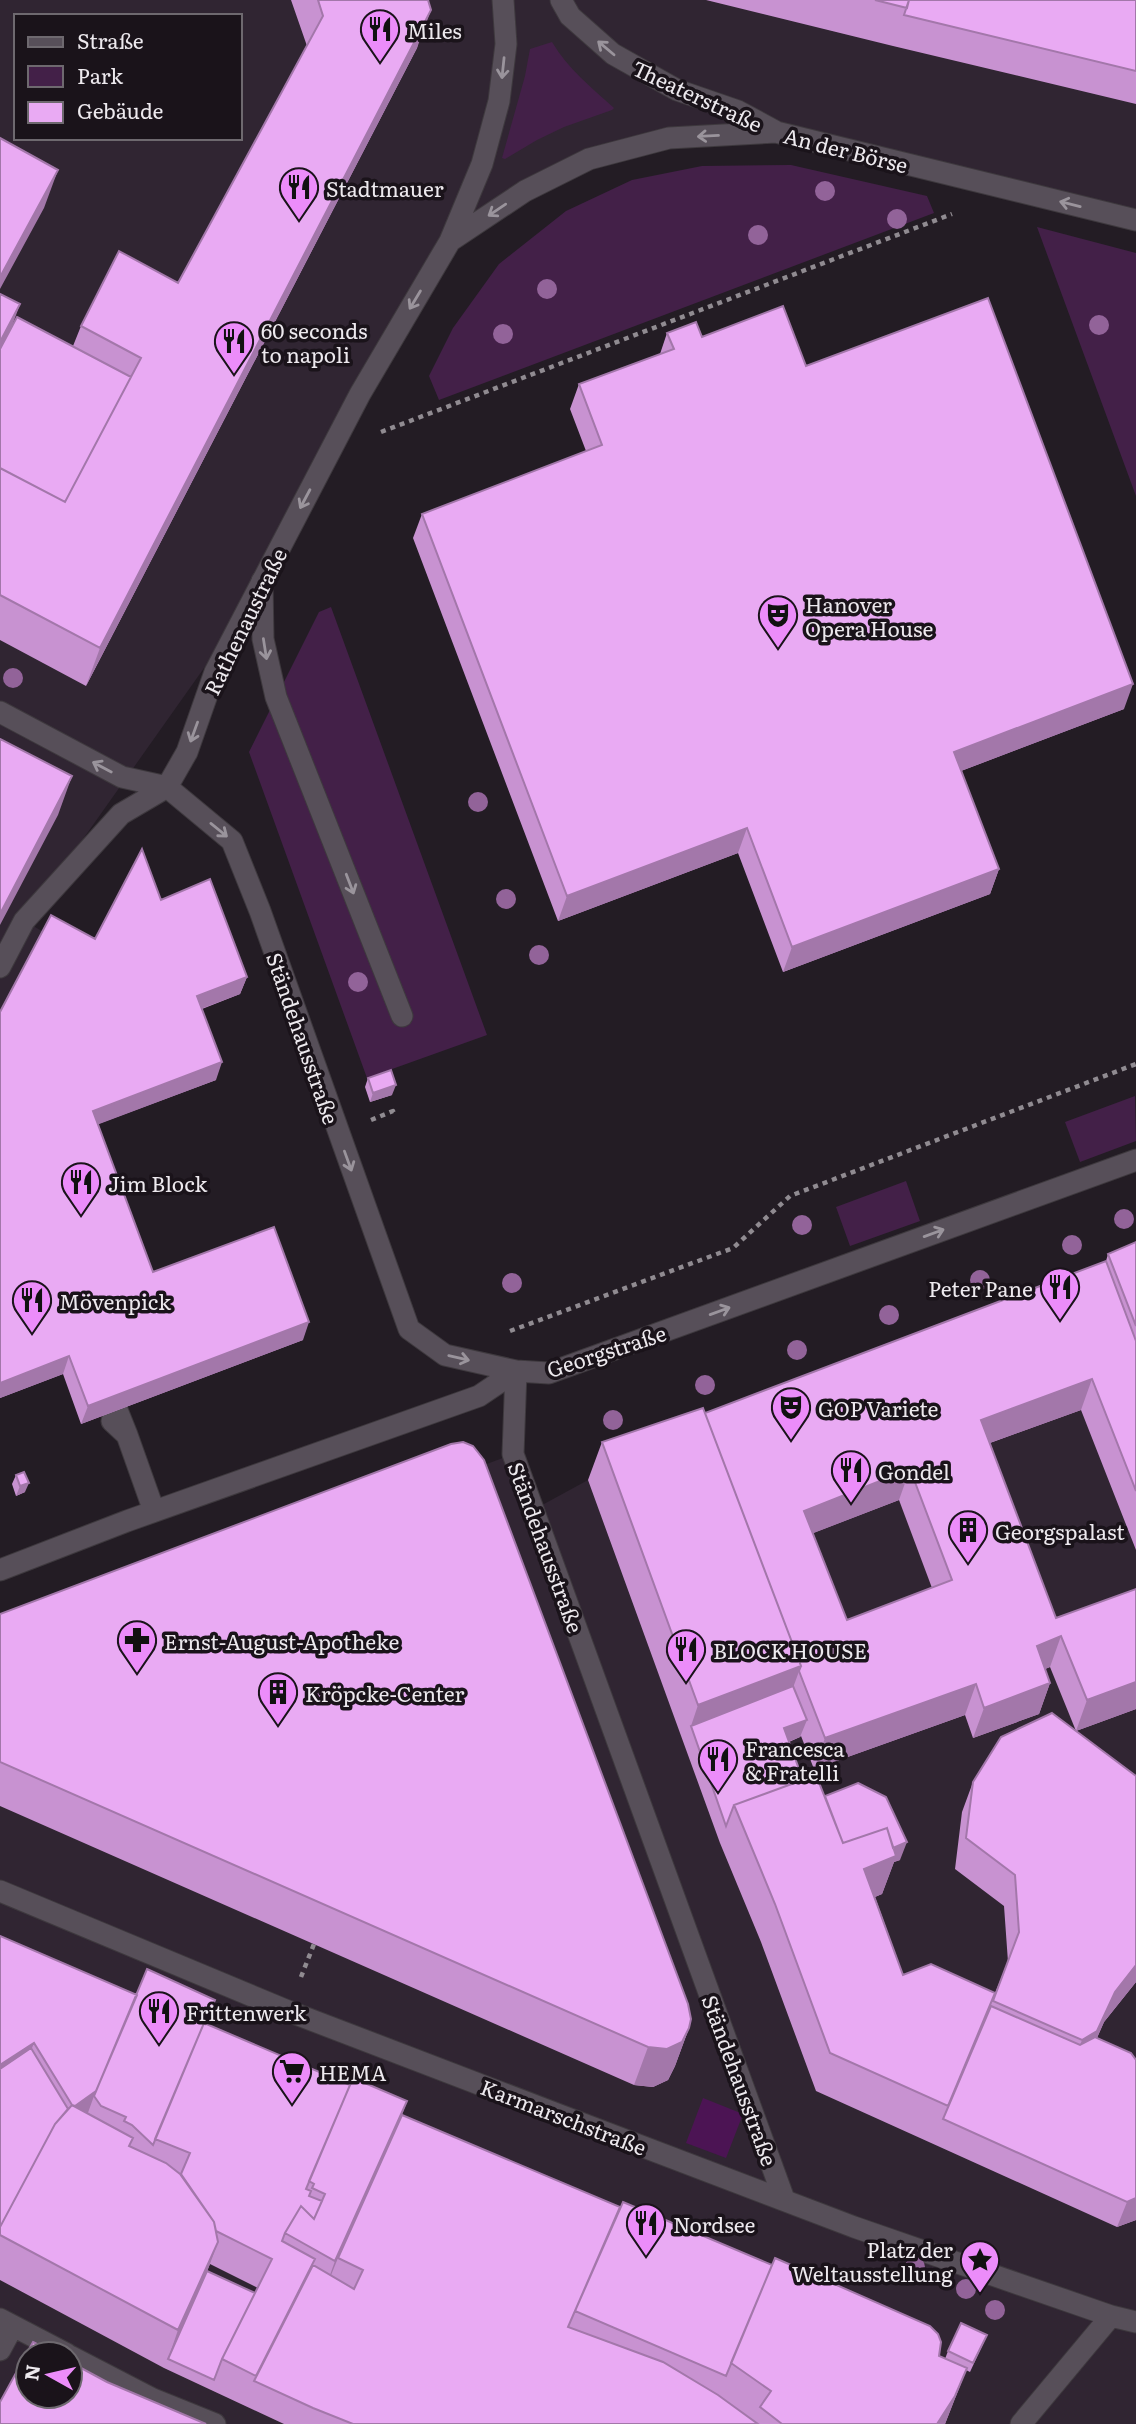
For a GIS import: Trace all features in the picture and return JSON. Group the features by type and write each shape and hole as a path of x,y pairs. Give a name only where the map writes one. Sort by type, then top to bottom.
{"street":[{"path":"450,241 482,164 499,101 506,44 503,0"},
{"name":"Theaterstraße","path":"561,0 570,16 613,54 677,90 738,111 776,131"},
{"name":"An der Börse","path":"450,241 525,191 589,159 669,138 776,131 1136,220"},
{"name":"Rathenaustraße","path":"0,967 24,921 121,814 167,787 187,752 215,672 262,581 360,394 450,241"},
{"path":"262,581 263,639 276,697 402,1016"},
{"path":"0,712 122,777 167,787"},
{"name":"Ständehausstraße","path":"167,787 232,841 409,1329 445,1355 516,1371 513,1454 784,2199"},
{"name":"Georgstraße","path":"0,1570 155,1511 478,1396 516,1371 549,1373 1136,1160"},
{"path":"119,1431 155,1511"},
{"name":"Karmarschstraße","path":"0,1891 288,2011 854,2227 1111,2316 1136,2322"},
{"path":"1021,2424 1111,2316"},
{"path":"0,2350 7,2323 39,2340"},
{"path":"84,2363 153,2399 215,2424"}],"path":[{"path":"370,436 1015,190"},
{"path":"505,1333 733,1248 790,1196 1136,1064"}],"shaded area":[{"path":"0,0 1136,0 1136,220 776,132 589,159 450,241 272,572 25,921 45,933 0,1019"},
{"path":"1136,1273 1136,2424 0,2424 0,1647 513,1454 533,1510 588,1480"},
{"path":"703,2098 743,2114 726,2158 686,2143"}],"green space":[{"path":"552,42 588,85 614,108 564,127 505,159 502,158 530,49"},
{"path":"791,165 927,196 934,213 439,400 429,376 453,328 499,264 566,211 632,180 702,166"},
{"path":"1037,227 1136,253 1136,496"},
{"path":"331,607 487,1035 367,1078 249,752 319,612"},
{"path":"1135,1096 1136,1141 1080,1162 1065,1122"},
{"path":"906,1181 920,1221 850,1246 836,1207"}],"building":[{"path":"318,0 428,0 431,10 100,648 0,595 0,468 65,502 141,358 81,326 119,251 178,283 323,16"},
{"path":"875,0 909,0 907,8"},
{"path":"909,0 1136,0 1136,71 904,15"},
{"path":"0,138 58,170 0,277"},
{"path":"0,294 20,304 0,342"},
{"name":"Hanover Opera House","path":"988,298 1133,684 954,752 999,869 792,947 747,828 567,896 422,514 602,445 579,384 674,349 667,333 696,322 702,337 783,306 806,366"},
{"path":"17,317 131,377 65,502 0,468 0,349"},
{"path":"0,739 72,776 0,914"},
{"path":"142,849 161,900 210,879 247,977 197,996 222,1062 93,1111 153,1272 274,1227 309,1322 88,1406 69,1356 0,1383 0,1012 51,915 95,939"},
{"path":"391,1070 396,1085 373,1093 368,1078"},
{"path":"1136,1242 1136,1326 1108,1254"},
{"path":"1106,1261 1136,1341 1136,1491 1092,1379 981,1420 1056,1618 1136,1589 1136,1682 1087,1700 1061,1636 1037,1646 1050,1683 984,1708 976,1684 825,1738 799,1671 801,1666 705,1413","holes":["910,1469 952,1580 847,1620 804,1511"]},
{"path":"703,1408 801,1666 698,1705 602,1442"},
{"name":"Kröpcke-Center","path":"463,1442 473,1446 484,1460 688,2004 691,2019 689,2028 682,2042 667,2049 648,2047 0,1762 0,1614 451,1444"},
{"path":"24,1472 29,1483 20,1486 16,1475"},
{"path":"793,1686 807,1720 784,1728 803,1780 734,1805 726,1826 691,1726"},
{"path":"1052,1713 1136,1776 1136,1965 1115,1992 1097,2031 1082,2040 993,2001 1019,1932 1015,1875 966,1838 973,1782 1001,1737"},
{"path":"816,1775 843,1843 887,1828 896,1856 864,1869 903,1975 931,1964 995,1993 948,2106 830,2053 775,1904 734,1805"},
{"path":"858,1783 886,1797 907,1842 893,1848 887,1828 843,1843 825,1796"},
{"path":"0,1936 137,1995 96,2091 75,2106 34,2043 0,2065"},
{"path":"147,1969 215,2000 153,2145 124,2121 126,2117 101,2106 94,2096"},
{"path":"991,2006 1080,2045 1095,2037 1131,2053 1136,2060 1136,2198 1127,2202 943,2119"},
{"path":"204,2023 350,2085 306,2189 311,2191 309,2196 322,2201 314,2219 301,2206 282,2241 315,2259 256,2376 222,2359 272,2259 216,2231 214,2222 181,2174 190,2153 155,2139"},
{"path":"31,2048 68,2109 55,2124 0,2227 0,2069"},
{"path":"353,2078 407,2101 335,2261 285,2233 301,2206 314,2219 325,2194 312,2188 314,2184 309,2181"},
{"path":"72,2105 133,2138 129,2146 166,2163 180,2174 214,2222 218,2242 178,2330 0,2235 0,2227 55,2124"},
{"path":"402,2115 620,2207 568,2327 663,2362 718,2395 758,2424 353,2424 254,2381 313,2265 354,2289 363,2270 338,2258"},
{"path":"623,2202 772,2265 726,2376 575,2311"},
{"path":"775,2258 930,2326 938,2334 941,2342 939,2356 967,2368 955,2396 937,2424 782,2424 760,2407 771,2391 731,2363"},
{"path":"207,2271 255,2293 214,2380 168,2359"},
{"path":"961,2323 987,2335 973,2363 948,2351"},
{"path":"84,2370 206,2424 0,2424 0,2402 14,2377 14,2410 84,2410"}],"place":[{"name":"Miles","path":"380,63"},
{"name":"Stadtmauer","path":"299,221"},
{"name":"60 seconds to napoli","path":"234,375"},
{"name":"Hanover Opera House","path":"778,649"},
{"name":"Jim Block","path":"81,1216"},
{"name":"Peter Pane","path":"1060,1321"},
{"name":"Mövenpick","path":"32,1334"},
{"name":"GOP Variete","path":"791,1441"},
{"name":"Gondel","path":"851,1504"},
{"name":"Georgspalast","path":"968,1564"},
{"name":"Ernst-August-Apotheke","path":"137,1674"},
{"name":"BLOCK HOUSE","path":"686,1683"},
{"name":"Kröpcke-Center","path":"278,1726"},
{"name":"Francesca & Fratelli","path":"718,1793"},
{"name":"Frittenwerk","path":"159,2045"},
{"name":"HEMA","path":"292,2105"},
{"name":"Nordsee","path":"646,2257"},
{"name":"Platz der Weltausstellung","path":"980,2294"}]}
